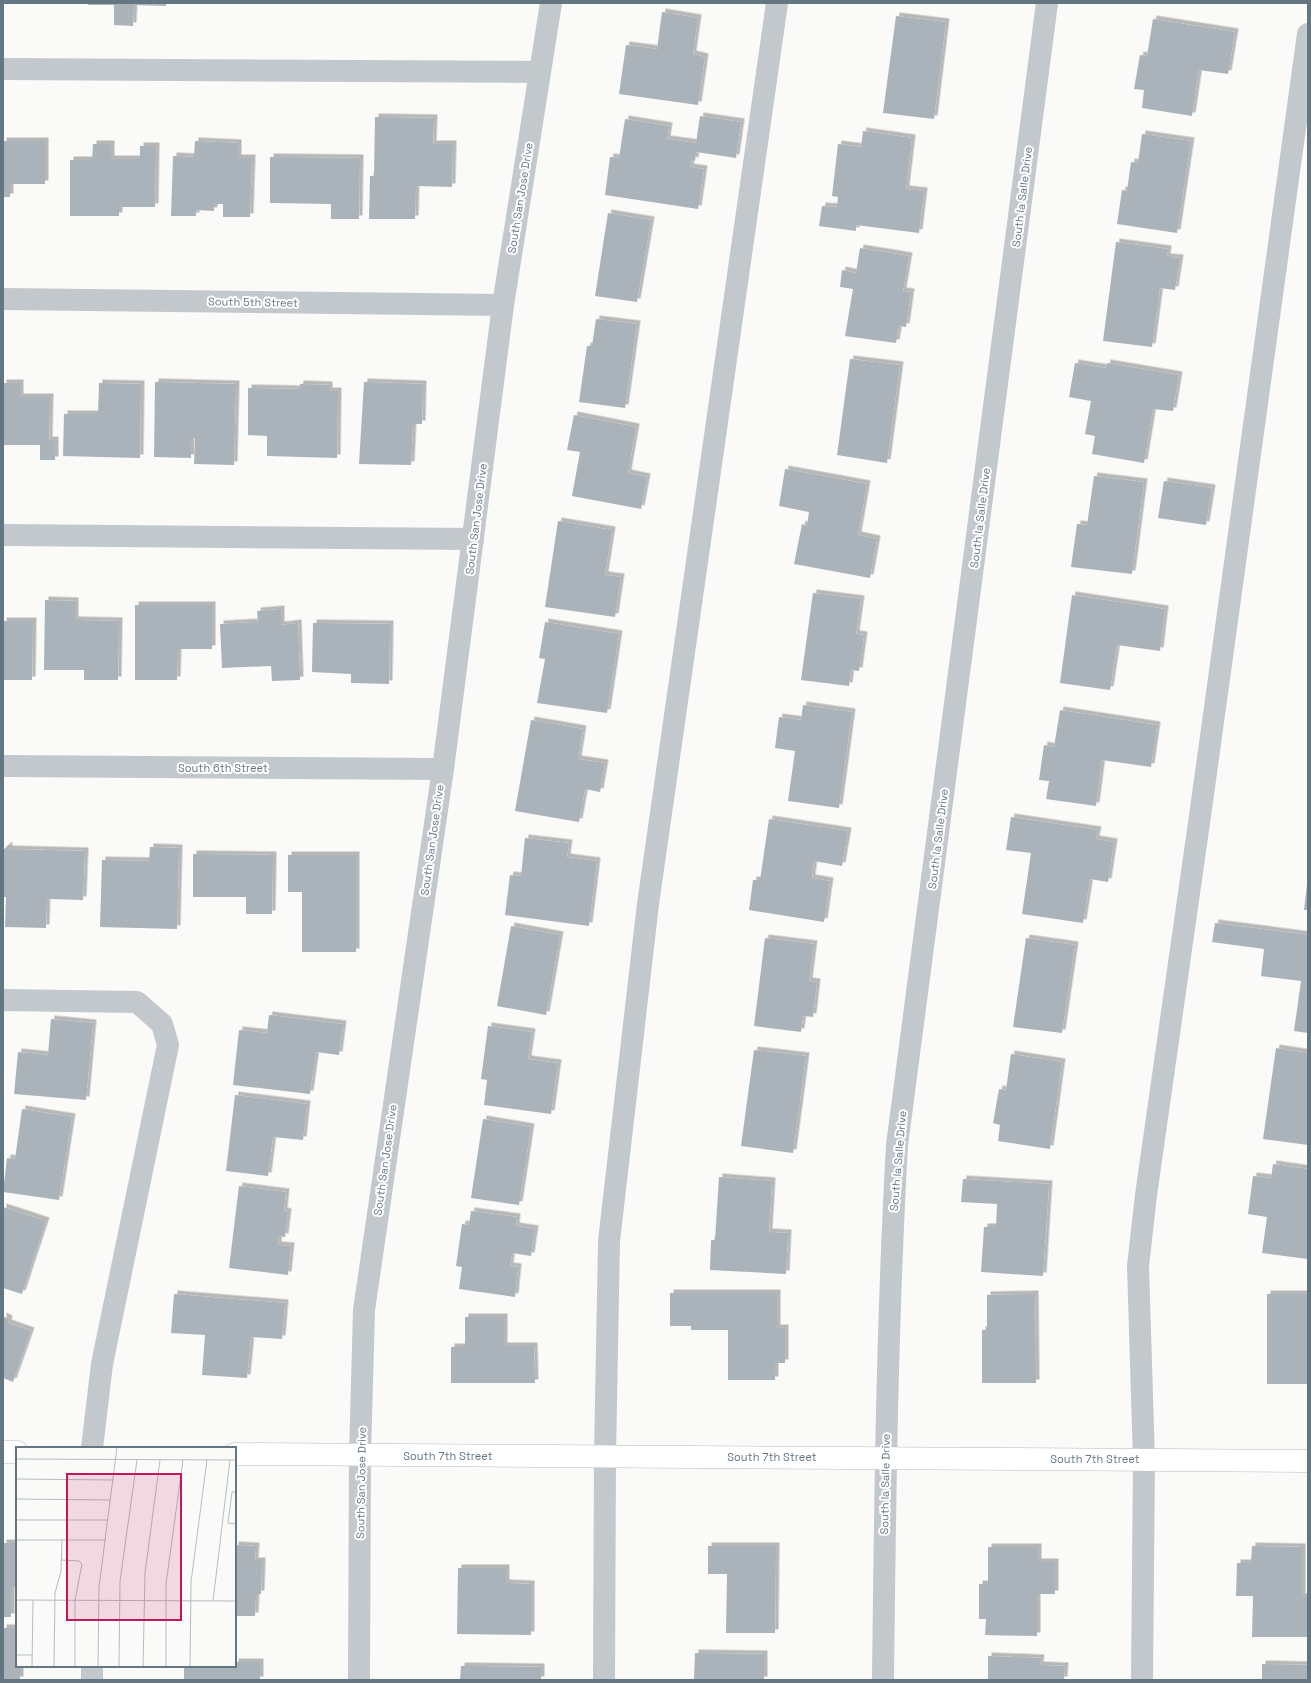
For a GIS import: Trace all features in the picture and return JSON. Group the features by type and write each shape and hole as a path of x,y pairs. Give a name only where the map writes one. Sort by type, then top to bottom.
{"main road":[{"path":"3,1452 16,1452"},
{"name":"South 7th Street","path":"236,1454 1308,1461"}],"street":[{"name":"South San Jose Drive","path":"359,1680 360,1455 364,1310 366,1288 443,769 503,305 551,3"},
{"path":"604,1680 605,1456 609,1241 648,904 777,3"},
{"name":"South la Salle Drive","path":"883,1680 885,1458 891,1261 897,1145 1047,3"},
{"path":"1142,1680 1144,1460 1138,1266 1146,1195 1308,34"},
{"path":"3,69 540,72"},
{"name":"South 5th Street","path":"3,299 503,305"},
{"path":"3,535 473,538"},
{"name":"South 6th Street","path":"3,766 443,769"},
{"path":"3,1000 137,1002 162,1024 168,1045 102,1364 92,1447"},
{"path":"92,1667 92,1680"}],"building":[{"path":"88,3 166,3 166,6 134,5 133,26 114,25 114,5 88,5"},
{"path":"662,12 698,18 693,54 705,57 698,105 619,94 626,45 657,49"},
{"path":"896,16 946,22 934,119 883,113"},
{"path":"1153,19 1235,32 1228,74 1199,70 1192,116 1142,108 1144,90 1134,89 1140,55 1147,56"},
{"path":"700,116 741,122 736,158 696,152 695,161 692,160 690,167 704,169 698,209 605,195 610,157 619,158 625,119 669,126 667,139 696,143"},
{"path":"375,117 434,118 433,144 453,144 452,187 416,186 415,219 369,219 370,176 374,176"},
{"path":"863,131 912,138 906,189 924,191 919,233 856,225 856,231 819,226 822,206 837,207 838,197 832,196 838,144 861,147"},
{"path":"1142,134 1191,141 1177,233 1117,224 1122,190 1127,191 1131,162 1138,163"},
{"path":"3,141 45,141 45,184 10,184 10,197 3,197"},
{"path":"195,141 238,143 238,158 252,158 250,217 223,217 223,204 214,204 214,211 196,210 196,216 171,216 173,156 194,157"},
{"path":"93,144 111,144 111,159 140,159 140,146 156,146 155,207 119,207 119,216 70,216 70,160 92,160"},
{"path":"270,157 360,158 359,219 331,219 331,204 270,203"},
{"path":"608,213 651,220 637,302 595,296"},
{"path":"1116,242 1168,249 1167,257 1180,258 1175,290 1160,288 1152,347 1103,341"},
{"path":"860,248 909,256 903,291 911,292 906,327 899,326 896,343 845,336 853,289 840,287 842,270 856,273"},
{"path":"596,319 637,324 625,408 579,402 587,346 592,346"},
{"path":"850,359 900,365 887,463 837,455"},
{"path":"1075,363 1106,368 1107,363 1179,375 1173,411 1153,409 1144,463 1092,454 1095,436 1085,434 1091,401 1069,397"},
{"path":"155,382 236,384 234,465 194,464 195,438 191,438 191,458 154,457"},
{"path":"364,382 423,384 422,424 413,424 411,465 359,464"},
{"path":"3,383 20,383 20,397 50,397 49,440 55,440 55,460 40,460 40,445 3,445"},
{"path":"99,383 141,384 140,458 63,456 64,414 98,414"},
{"path":"300,384 329,385 329,391 338,391 337,458 267,456 267,436 248,435 248,388 299,389"},
{"path":"574,415 636,427 628,473 647,477 641,509 572,496 580,452 567,450"},
{"path":"785,469 867,484 858,535 877,539 870,578 794,564 802,524 807,526 809,512 779,506"},
{"path":"1094,476 1144,482 1132,574 1071,567 1077,524 1087,525"},
{"path":"1164,481 1212,488 1206,525 1158,518"},
{"path":"558,521 612,530 605,575 621,577 615,617 545,607"},
{"path":"813,593 861,599 856,634 864,635 859,671 851,670 849,686 801,680"},
{"path":"1072,595 1165,609 1160,651 1117,645 1110,690 1060,683"},
{"path":"45,600 75,601 75,620 119,621 118,680 84,680 84,670 44,670"},
{"path":"135,605 212,605 212,649 178,649 177,680 135,680"},
{"path":"281,609 281,625 298,623 300,680 272,681 271,666 222,668 220,624 258,622 257,611"},
{"path":"3,621 33,621 32,680 4,680"},
{"path":"545,622 619,634 607,713 537,703 545,659 539,658"},
{"path":"313,623 390,624 389,684 351,683 351,674 312,672"},
{"path":"803,705 852,712 839,808 788,801 795,751 775,748 779,717 801,720"},
{"path":"1060,710 1157,725 1151,767 1102,760 1096,806 1046,799 1049,781 1039,780 1044,745 1054,747"},
{"path":"531,720 583,729 578,759 605,763 600,792 585,789 579,822 515,811"},
{"path":"1011,817 1098,830 1096,839 1114,842 1108,882 1090,879 1083,923 1022,914 1031,853 1006,850"},
{"path":"769,819 848,831 842,866 814,861 812,878 830,881 824,922 749,910 753,880 760,880"},
{"path":"525,838 569,843 567,857 597,861 589,926 505,915 510,875 521,876"},
{"path":"9,845 9,849 85,851 83,900 47,899 46,928 5,927 6,897 3,897 3,850"},
{"path":"150,847 179,848 177,929 100,927 102,860 149,861"},
{"path":"193,854 273,855 272,914 246,914 246,897 193,897"},
{"path":"288,855 356,855 356,952 302,952 302,892 288,892"},
{"path":"1307,885 1308,910 1304,910"},
{"path":"1215,923 1308,935 1308,1033 1294,1031 1301,981 1261,976 1264,949 1212,942"},
{"path":"511,926 560,935 546,1015 497,1006"},
{"path":"765,938 814,944 809,981 817,982 813,1017 803,1016 801,1032 754,1026"},
{"path":"1026,938 1075,945 1062,1033 1013,1027"},
{"path":"269,1015 343,1024 339,1055 316,1052 310,1094 233,1085 239,1030 267,1033"},
{"path":"51,1019 93,1023 86,1100 14,1094 18,1052 48,1055"},
{"path":"488,1026 532,1032 528,1059 558,1063 551,1114 484,1105 487,1080 481,1079"},
{"path":"1276,1048 1308,1053 1308,1145 1263,1139"},
{"path":"754,1050 806,1056 793,1153 741,1146"},
{"path":"1011,1054 1062,1062 1050,1149 998,1141 1000,1125 993,1123 999,1089 1006,1090"},
{"path":"235,1095 307,1104 303,1140 273,1137 268,1176 226,1171"},
{"path":"22,1109 72,1117 59,1200 3,1192 7,1158 15,1159"},
{"path":"483,1119 531,1127 519,1205 471,1198"},
{"path":"1273,1164 1308,1169 1308,1259 1262,1253 1267,1217 1248,1214 1253,1176 1271,1178"},
{"path":"719,1177 772,1181 769,1232 788,1233 786,1274 710,1270 711,1240 715,1240"},
{"path":"963,1179 1049,1184 1043,1276 981,1272 984,1227 996,1227 997,1204 961,1202"},
{"path":"239,1186 286,1192 284,1211 288,1212 285,1237 279,1236 278,1245 291,1246 288,1275 229,1268"},
{"path":"3,1207 46,1221 22,1294 3,1288"},
{"path":"471,1211 517,1217 516,1226 535,1229 531,1256 512,1253 510,1266 518,1267 515,1297 459,1289 462,1267 456,1266 462,1224 469,1225"},
{"path":"670,1293 777,1293 777,1328 785,1328 785,1363 775,1363 775,1380 728,1380 728,1330 691,1330 691,1326 670,1326"},
{"path":"174,1294 285,1303 282,1339 251,1337 247,1378 202,1375 205,1335 171,1333"},
{"path":"1035,1294 1036,1383 982,1383 982,1330 987,1330 987,1295"},
{"path":"1267,1294 1308,1294 1308,1384 1267,1384"},
{"path":"3,1316 9,1319 8,1323 31,1331 13,1382 3,1378"},
{"path":"465,1317 504,1317 504,1346 534,1346 535,1383 451,1383 451,1347 465,1347"},
{"path":"3,1543 16,1543 16,1587 11,1587 11,1617 3,1617"},
{"path":"236,1545 256,1546 255,1561 262,1561 261,1594 256,1594 255,1616 236,1616"},
{"path":"708,1546 776,1546 775,1633 726,1633 727,1574 708,1574"},
{"path":"1252,1546 1302,1547 1302,1597 1308,1597 1308,1637 1252,1637 1253,1596 1236,1596 1237,1563 1251,1563"},
{"path":"988,1547 1038,1547 1038,1562 1055,1562 1055,1594 1037,1594 1037,1636 985,1635 986,1619 979,1619 979,1584 988,1584"},
{"path":"458,1568 506,1568 506,1583 531,1584 531,1635 457,1634"},
{"path":"3,1628 16,1628 16,1667 20,1667 20,1680 3,1680"},
{"path":"695,1653 764,1654 764,1680 694,1680"},
{"path":"988,1656 1041,1658 1040,1665 1065,1666 1064,1680 988,1680"},
{"path":"236,1662 260,1662 260,1680 184,1680 184,1667 236,1667"},
{"path":"1262,1664 1308,1665 1308,1680 1262,1680"},
{"path":"461,1666 541,1667 541,1680 460,1680"}]}
